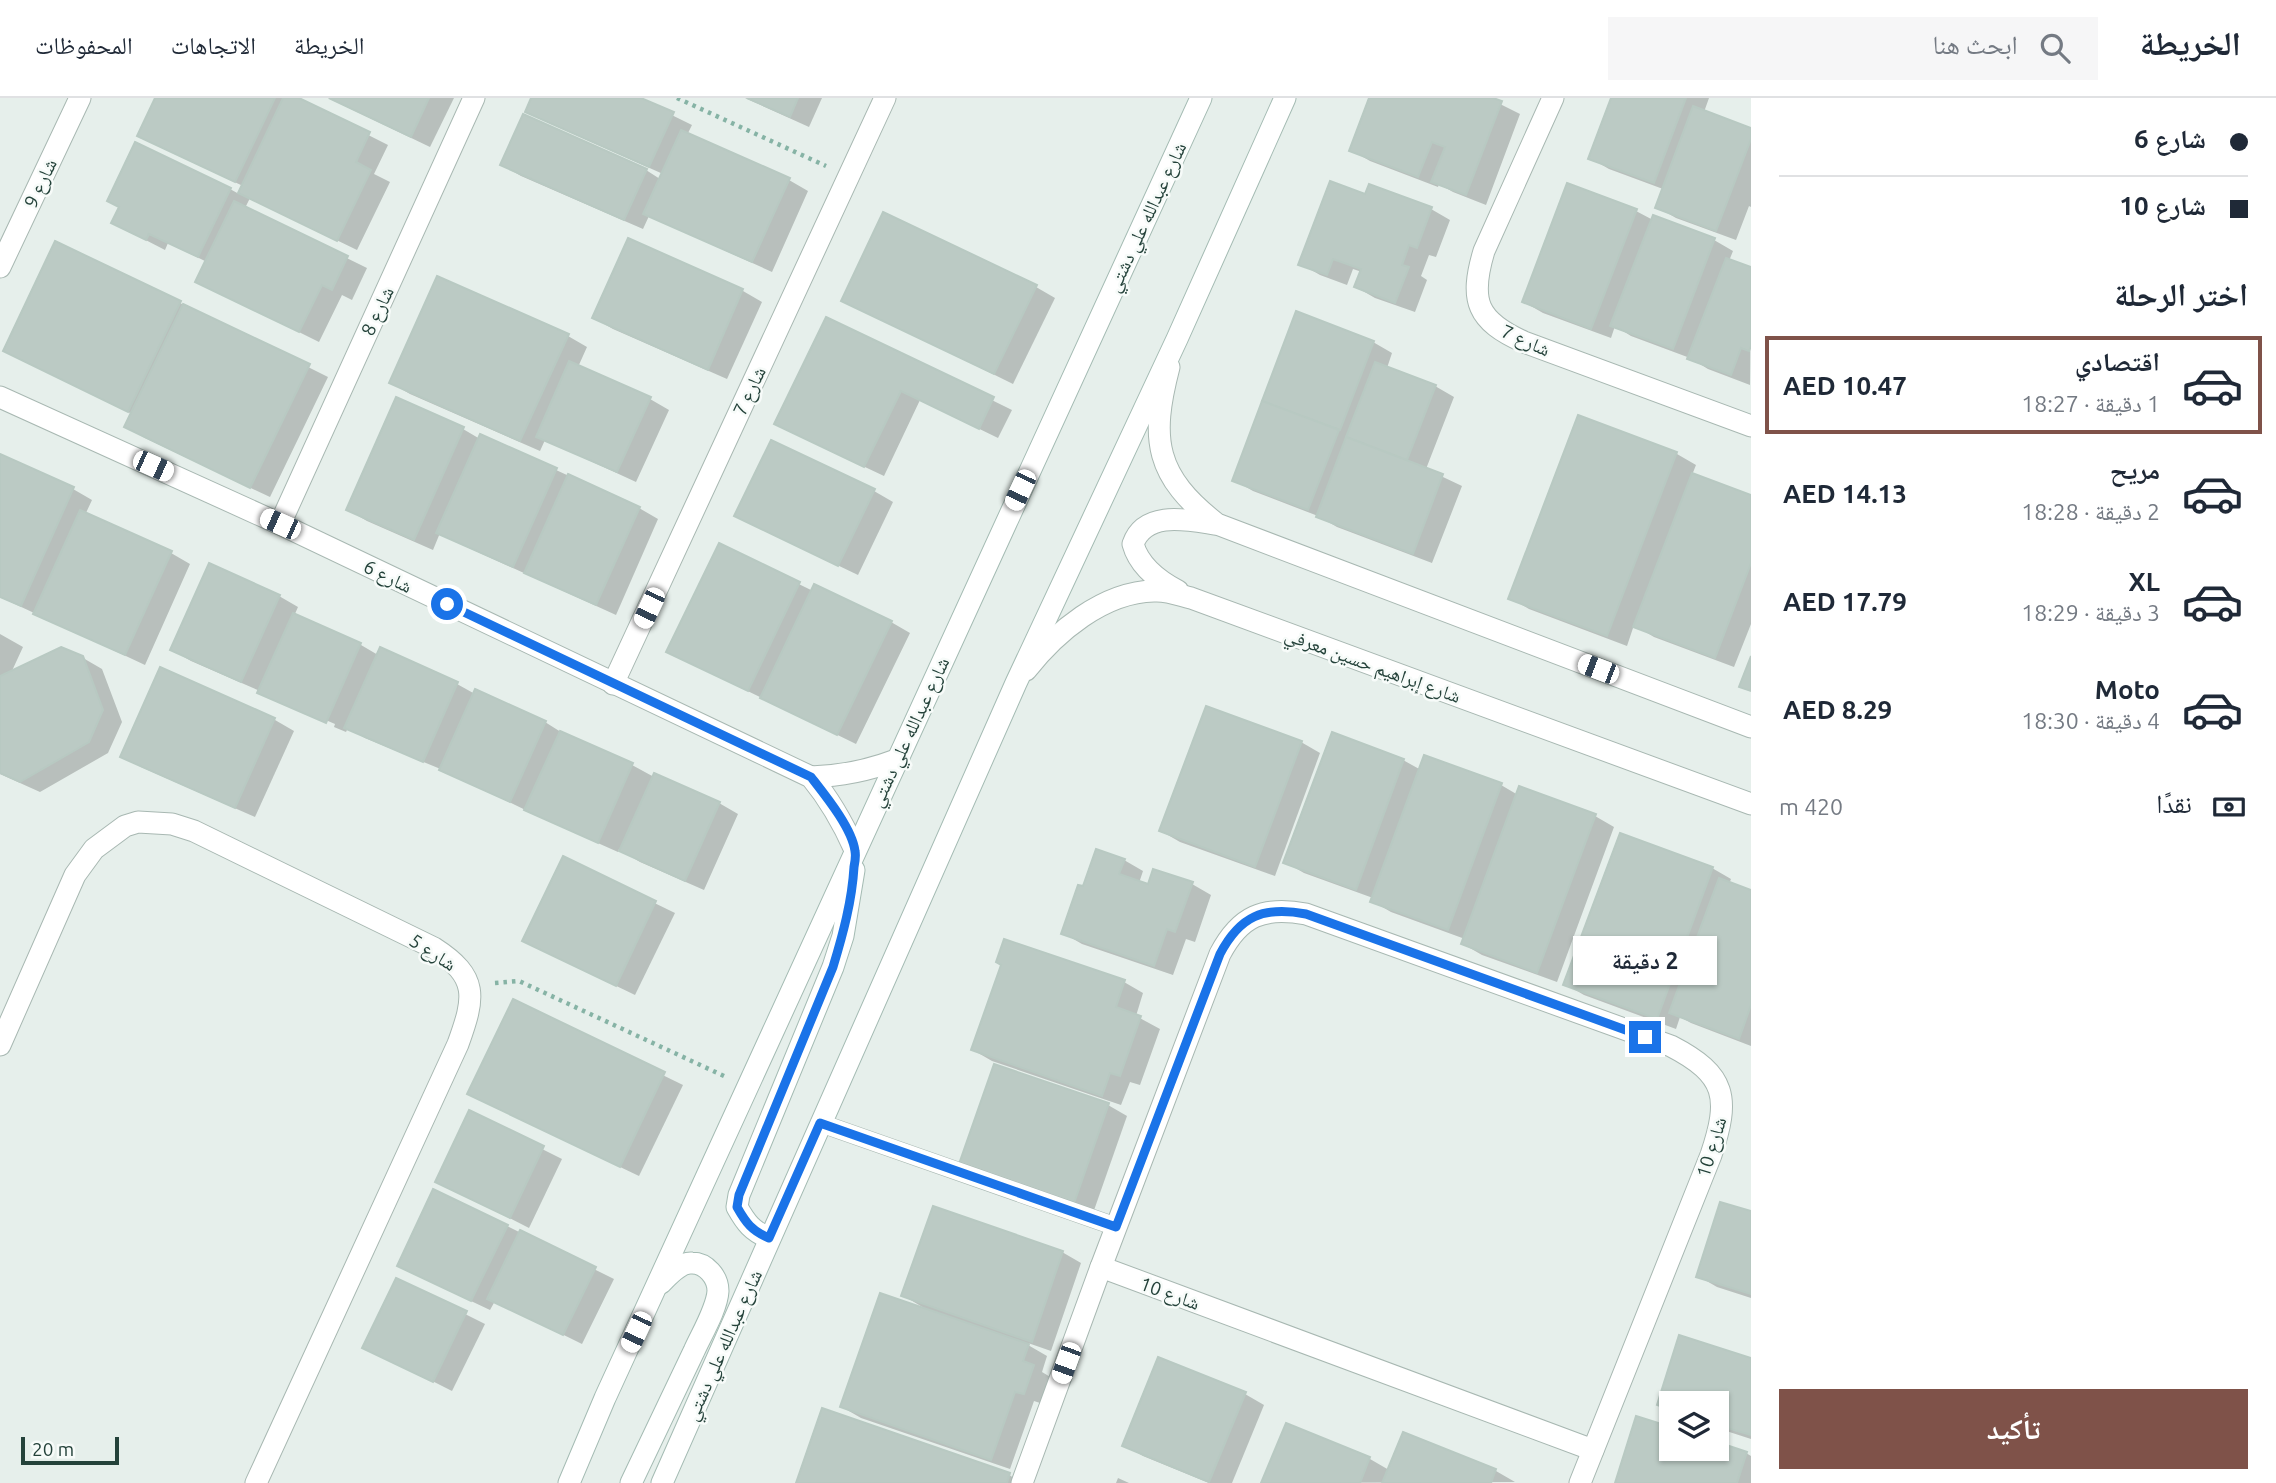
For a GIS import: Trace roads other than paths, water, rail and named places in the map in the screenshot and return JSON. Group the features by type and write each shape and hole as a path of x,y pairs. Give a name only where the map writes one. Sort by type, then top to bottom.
{"street":[{"name":"شارع 9","path":"0,267 80,98"},
{"name":"شارع 8","path":"280,524 474,98"},
{"name":"شارع 7","path":"613,684 885,98"},
{"name":"شارع عبدالله علي دشتي","path":"569,1483 605,1398 896,760 1201,98"},
{"name":"شارع عبدالله علي دشتي","path":"663,1483 1016,683 1286,98"},
{"name":"شارع 7","path":"1553,98 1478,270 1478,295 1487,319 1524,342 1751,426"},
{"path":"1177,339 1158,416 1158,438 1163,457 1181,489 1192,503 1217,524"},
{"name":"شارع 6","path":"0,397 280,524 811,777 844,824 855,850"},
{"path":"1191,598 1172,588 1146,568 1133,544 1143,529 1160,520 1181,519 1217,524 1751,727"},
{"name":"شارع إبراهيم حسين معرفي","path":"1016,683 1046,646 1105,603 1124,596 1166,591 1751,804"},
{"name":"شارع 6","path":"811,777 850,774 896,760"},
{"name":"شارع 5","path":"0,1045 75,875 94,849 125,826 138,822 172,824 194,831 434,948 456,964 465,975 469,986 469,1010 458,1044 256,1483"},
{"path":"769,1238 749,1227 737,1207 739,1195 833,967 843,936 853,884 855,850"},
{"name":"شارع 10","path":"1022,1483 1220,954 1244,922 1266,912 1278,911 1306,914 1671,1046 1705,1068 1714,1080 1723,1110 1712,1155 1580,1483"},
{"path":"631,1483 702,1333 718,1293 717,1282 711,1273 701,1264 688,1262 671,1273 657,1288"},
{"name":"شارع 10","path":"1101,1267 1593,1450"}],"lane":[{"path":"820,1123 1116,1227"}]}
